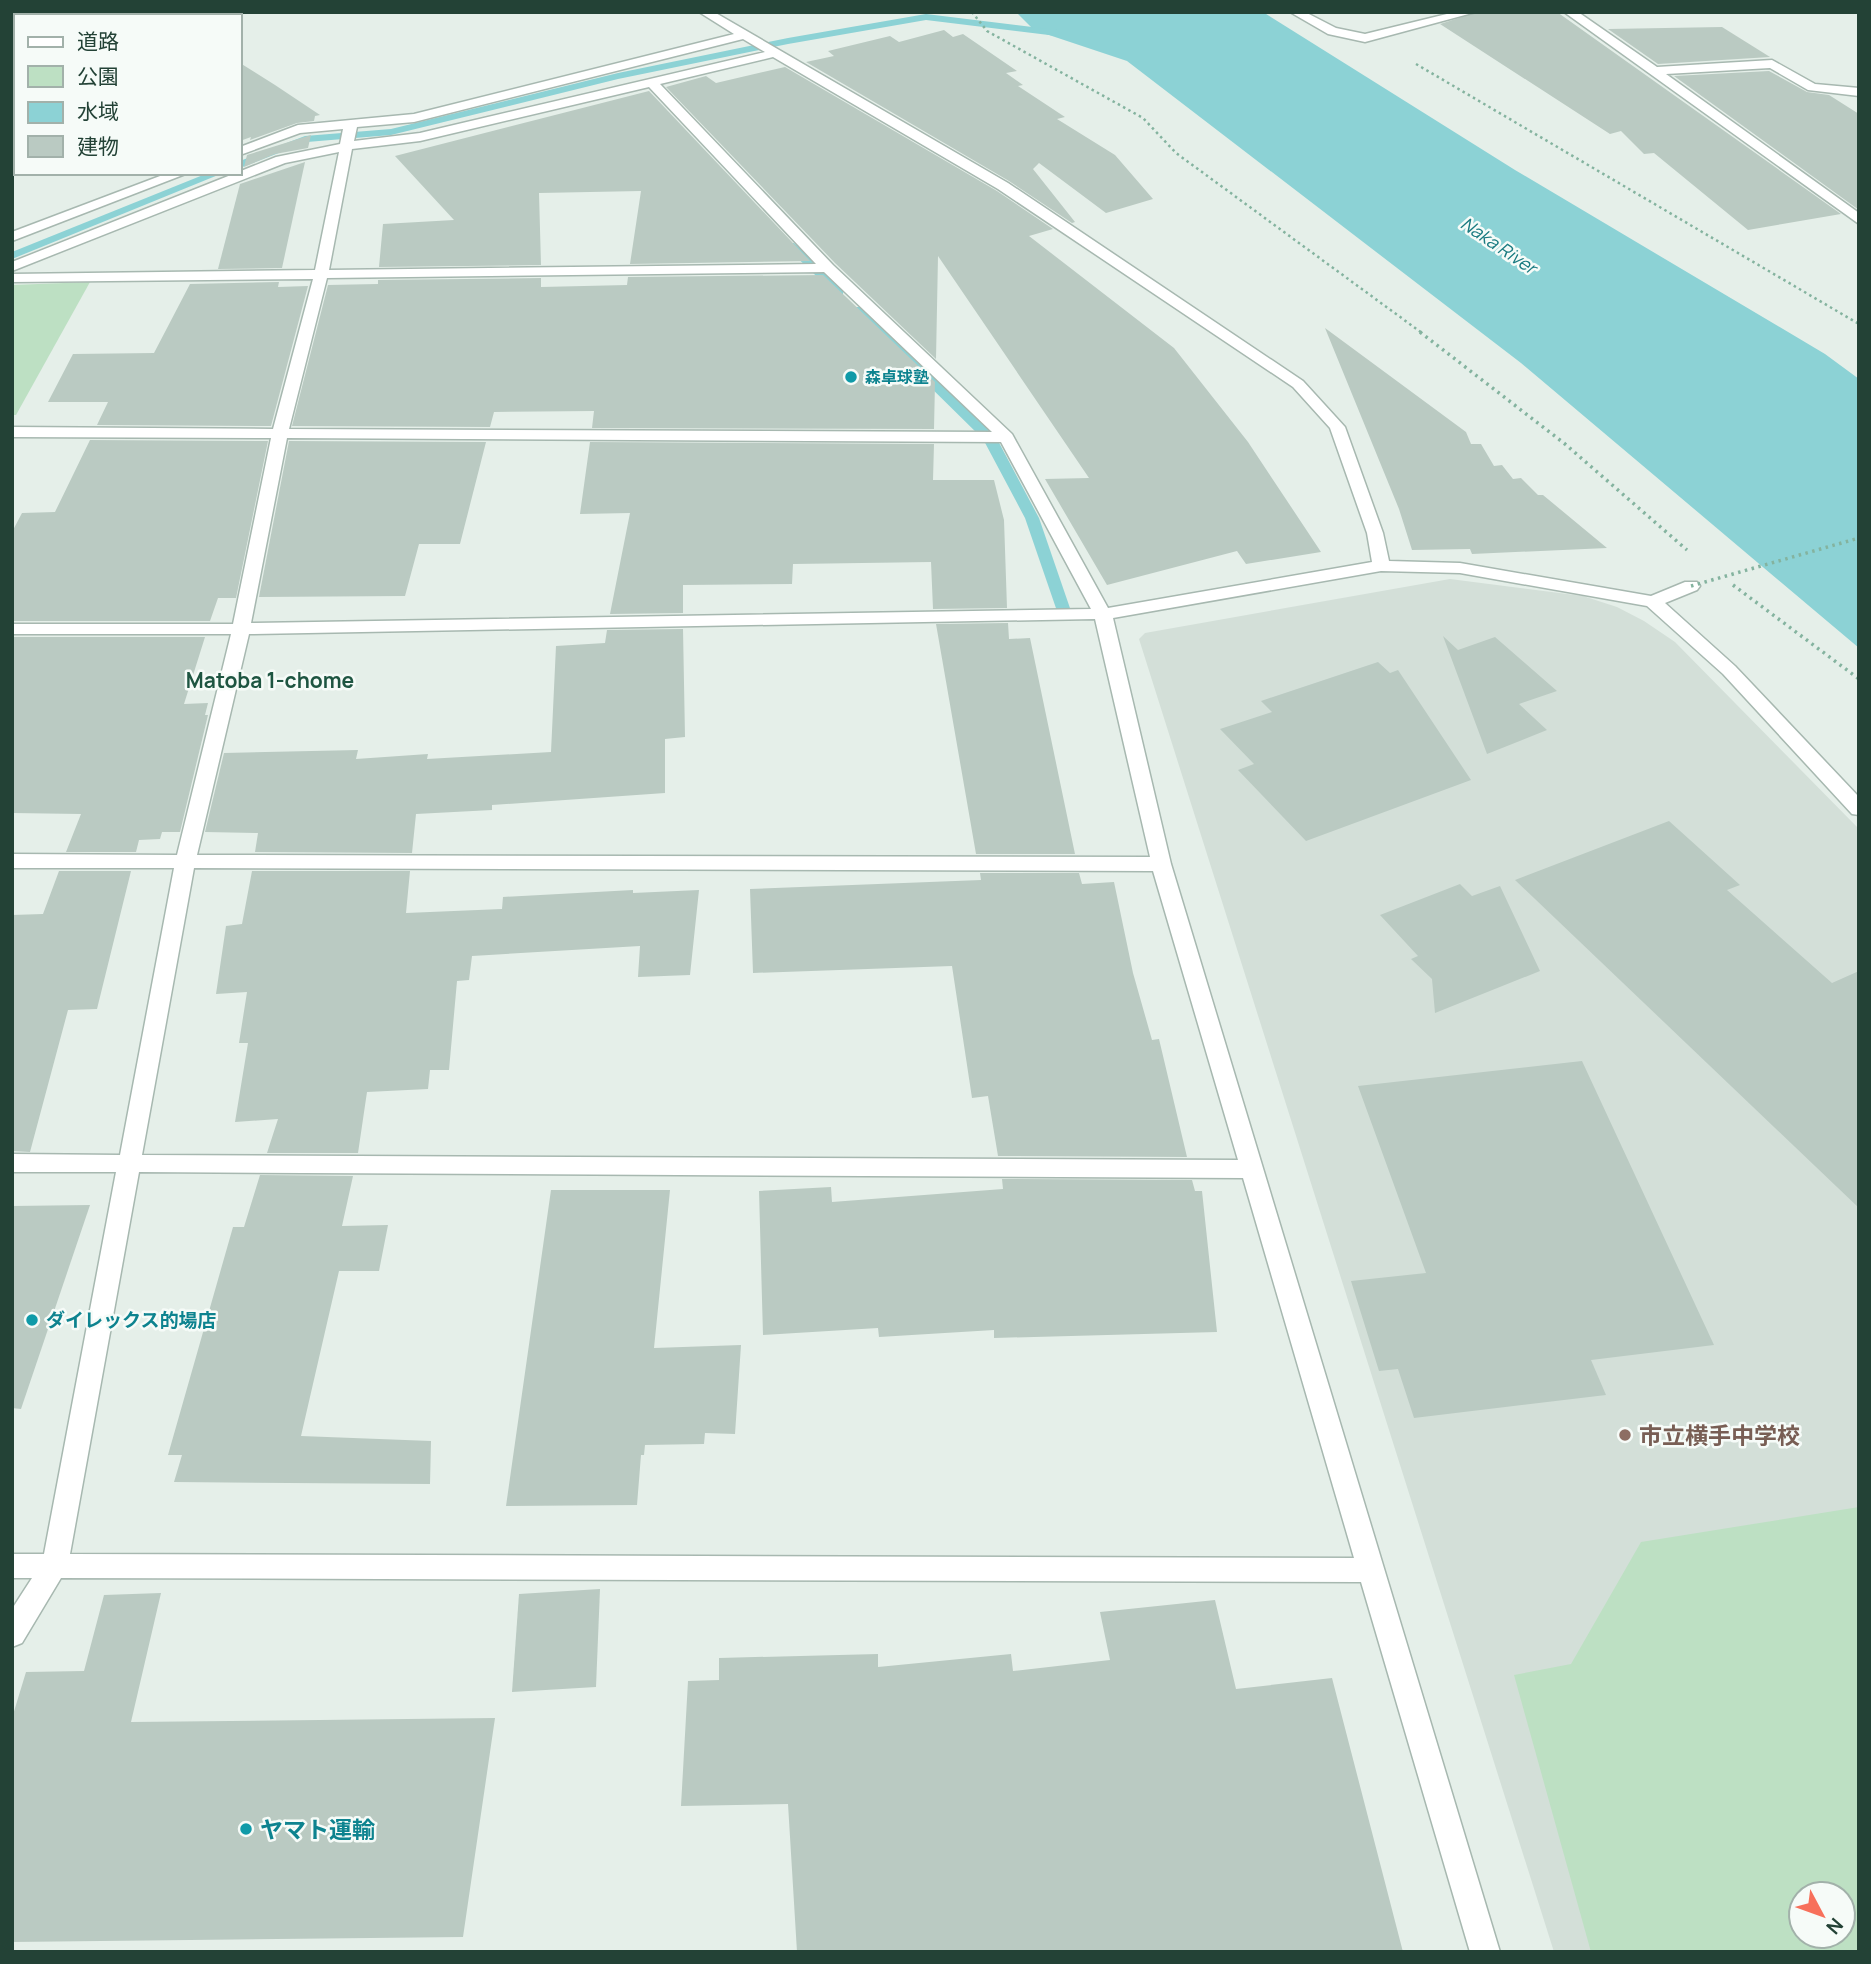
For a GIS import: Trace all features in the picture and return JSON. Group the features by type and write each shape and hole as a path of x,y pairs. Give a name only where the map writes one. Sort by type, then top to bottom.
{"street":[{"path":"705,12 771,54 1003,186 1298,384 1337,427 1375,533 1381,566"},
{"path":"1296,12 1332,31 1365,38 1470,12"},
{"path":"1418,12 1433,21"},
{"path":"1570,12 1859,220"},
{"path":"242,150 298,129 414,118 742,36"},
{"path":"12,267 281,160 348,146 420,137 771,54"},
{"path":"1654,71 1772,64 1812,87 1859,92"},
{"path":"651,82 828,268 1006,437 1103,614 1161,864 1485,1952"},
{"path":"12,1634 55,1564 187,859 241,629 279,433 321,275 351,123"},
{"path":"12,237 176,175"},
{"path":"12,278 828,268"},
{"path":"12,432 1006,437"},
{"path":"12,629 241,629 1103,614 1381,566 1460,568 1653,603 1729,670 1859,809"},
{"path":"1653,603 1691,586"},
{"path":"12,861 187,859 1161,864"},
{"path":"12,1163 1252,1169"},
{"path":"12,1566 55,1564 1371,1570"}],"path":[{"path":"972,12 987,31 1143,118 1176,153 1496,389 1628,496 1692,555"},
{"path":"1365,38 1452,82 1859,324"},
{"path":"1691,586 1859,538"},
{"path":"1714,571 1859,679"}],"shaded area":[{"name":"市立横手中学校","path":"1450,579 1583,596 1617,607 1675,642 1859,829 1859,1952 1554,1952 1139,639 1145,633"}],"green space":[{"path":"90,282 16,415 12,415 12,285"},
{"path":"1859,1507 1859,1952 1591,1952 1514,1675 1571,1664 1641,1542"}],"water":[{"name":"Naka River","path":"1016,12 1263,12 1515,170 1825,354 1859,379 1859,648 1521,363 1127,61 1034,30"}],"building":[{"path":"1478,12 1557,12 1841,214 1748,230 1654,153 1644,154 1621,131 1610,134 1440,24"},
{"path":"1722,27 1770,57 1658,64 1608,29"},
{"path":"944,30 953,37 963,34 1017,71 1006,73 1023,85 1018,86 1065,117 1057,119 1115,155 1153,199 1106,213 1039,163 1033,169 1075,222 1072,223 1009,181 806,62 834,56 828,51 890,36 899,42"},
{"path":"242,64 320,115 315,116 314,121 297,123 250,140 251,137 242,140"},
{"path":"785,67 997,191 1053,229 1029,236 1174,348 1248,442 1321,552 1246,564 1237,551 1107,585 1045,479 1089,478 938,256 936,359 835,263 666,87 706,76 716,83"},
{"path":"1769,71 1807,92 1829,95 1859,114 1859,210 1674,76"},
{"path":"649,91 810,261 630,264 641,191 539,193 541,265 379,267 383,224 454,220 395,156"},
{"path":"311,135 308,148 275,154 244,167 247,155"},
{"path":"305,162 282,268 218,269 240,184"},
{"path":"823,275 935,382 934,429 592,428 594,411 494,412 490,427 292,426 328,285 378,284 378,280 541,278 541,287 627,285 628,277"},
{"path":"279,282 278,287 308,286 271,426 97,425 108,402 48,402 73,354 154,353 190,284"},
{"path":"1325,328 1466,432 1471,444 1481,444 1494,466 1502,465 1513,479 1521,478 1538,495 1543,495 1607,548 1472,554 1470,549 1412,550 1399,509"},
{"path":"90,440 268,441 236,598 218,598 210,621 12,621 12,532 22,513 55,512"},
{"path":"289,441 486,442 460,544 419,544 405,596 259,597"},
{"path":"590,442 934,444 933,480 994,480 1004,520 1007,608 933,609 931,562 793,564 792,584 683,585 683,613 610,614 630,513 580,514"},
{"path":"1008,623 1009,639 1030,638 1075,854 976,854 936,624"},
{"path":"683,629 685,737 665,739 665,793 492,805 492,810 416,814 412,853 255,852 258,833 205,832 224,753 358,750 356,759 428,754 427,759 551,752 556,646 605,643 607,630"},
{"path":"1443,636 1458,650 1495,637 1557,691 1519,704 1547,730 1487,754"},
{"path":"12,637 205,637 184,704 208,703 205,715 208,715 180,832 162,832 160,839 139,840 136,852 66,852 81,814 12,813"},
{"path":"1378,662 1390,673 1398,670 1471,780 1306,841 1238,770 1254,764 1220,729 1272,712 1261,701"},
{"path":"1669,821 1740,885 1727,890 1832,983 1859,971 1859,1208 1515,880"},
{"path":"59,871 131,871 97,1009 68,1010 30,1152 12,1151 12,915 43,914"},
{"path":"252,871 410,871 406,913 502,909 503,897 633,890 633,893 699,890 690,975 638,977 640,946 472,956 469,980 457,981 449,1070 430,1070 428,1089 367,1092 358,1153 267,1153 278,1119 235,1122 248,1043 239,1043 247,992 216,994 226,926 242,924"},
{"path":"980,873 1079,873 1082,884 1114,882 1133,973 1152,1040 1159,1039 1187,1157 998,1156 988,1096 972,1098 952,966 753,973 750,889 981,880"},
{"path":"1460,884 1472,896 1500,886 1540,971 1435,1013 1432,979 1411,959 1418,956 1380,915"},
{"path":"1582,1061 1714,1345 1591,1360 1606,1395 1414,1418 1398,1369 1379,1371 1351,1281 1426,1273 1358,1086"},
{"path":"260,1175 353,1176 342,1226 388,1225 379,1271 339,1271 301,1436 431,1441 430,1484 174,1482 182,1455 168,1455 233,1227 244,1227"},
{"path":"1002,1179 1192,1180 1195,1191 1202,1191 1217,1332 994,1338 994,1330 879,1337 878,1328 763,1335 759,1191 831,1187 832,1202 1003,1189"},
{"path":"551,1190 670,1190 654,1348 741,1345 735,1434 705,1433 704,1444 645,1445 644,1455 641,1455 637,1505 506,1506"},
{"name":"ダイレックス的場店","path":"90,1205 21,1409 12,1408 12,1206"},
{"path":"600,1589 596,1687 512,1692 519,1594"},
{"name":"ヤマト運輸","path":"161,1593 131,1722 495,1718 463,1937 12,1942 12,1718 26,1672 84,1671 104,1595"},
{"path":"1215,1600 1236,1689 1332,1678 1403,1952 797,1952 788,1804 681,1806 688,1681 719,1680 719,1658 878,1654 878,1667 1011,1654 1013,1671 1110,1660 1100,1612"}],"waterway":[{"path":"242,164 305,139 391,132 618,76 788,41 926,17 1057,33"},
{"path":"12,256 213,175"},
{"path":"790,245 839,291"},
{"path":"859,310 989,437 1032,518 1065,614"}],"place":[{"name":"森卓球塾","path":"851,377"},
{"name":"ダイレックス的場店","path":"32,1320"},
{"name":"市立横手中学校","path":"1625,1435"},
{"name":"ヤマト運輸","path":"246,1829"}],"district":[{"name":"Matoba 1-chome","path":"270,680"}]}
